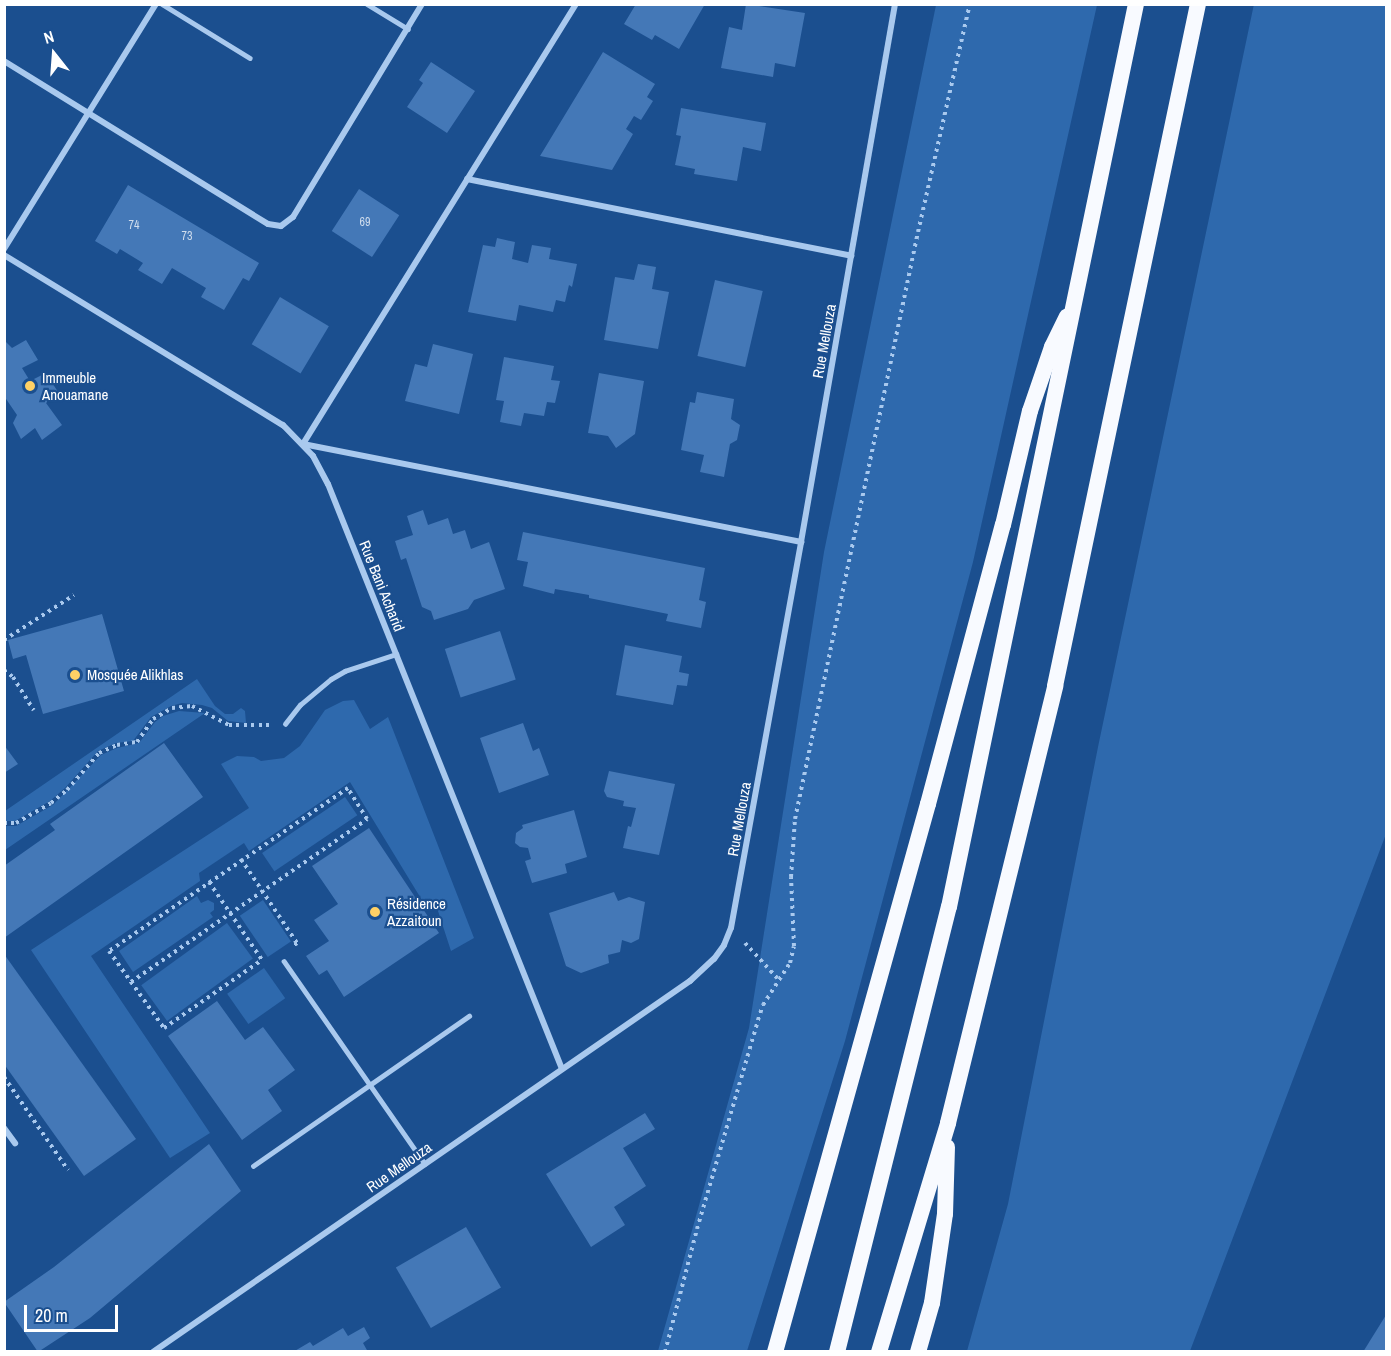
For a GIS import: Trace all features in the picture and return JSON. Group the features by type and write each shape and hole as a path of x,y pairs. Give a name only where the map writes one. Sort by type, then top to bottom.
{"highway":[{"path":"837,1352 949,907 1136,4"},
{"path":"879,1352 948,1122 1056,686 1198,4"},
{"path":"775,1352 928,804 1003,525 1030,411 1052,347 1078,291"},
{"path":"918,1352 932,1303 945,1215 948,1122"}],"street":[{"path":"4,249 156,4"},
{"path":"4,60 267,224 281,226 293,217 422,4"},
{"path":"576,4 303,444 801,542"},
{"name":"Rue Mellouza","path":"153,1352 703,971 724,945 731,928 895,4"},
{"path":"467,179 851,256"},
{"name":"Rue Bani Acharid","path":"4,255 283,425 303,444 328,484 562,1069"},
{"path":"4,1128 15,1143"}],"lane":[{"path":"162,4 250,58"},
{"path":"367,4 408,29"},
{"path":"285,724 318,689 345,670 396,654"},
{"path":"284,961 425,1164"},
{"path":"253,1166 469,1016"}],"path":[{"path":"665,1352 696,1229 758,1020 763,1005 790,963 794,946 791,877 795,819 918,232 970,4"},
{"path":"4,640 74,595"},
{"path":"4,670 12,677 34,710"},
{"path":"4,824 16,823 51,803 67,790 99,753 117,745 137,742 153,719 172,708 192,706 229,725 285,724"},
{"path":"131,982 367,819 348,788 110,951 131,982 164,1028 262,960"},
{"path":"242,860 297,943"},
{"path":"731,928 779,980"},
{"path":"4,1077 68,1170"}],"shaded area":[{"path":"1254,4 1386,5 1386,834 1190,1351 967,1351 1008,1204 1098,747"},
{"path":"936,5 1097,5 973,562 845,1041 747,1351 658,1351 749,1028 824,552"},
{"path":"197,679 215,706 225,714 233,714 241,708 245,711 246,723 228,721 212,708 202,705 182,703 171,706 151,717 133,741 116,743 98,751 65,788 50,801 15,821 5,821 5,811"},
{"path":"354,700 370,729 388,717 474,938 451,951 437,908 428,910 350,782 249,851 244,843 199,873 200,881 91,956 210,1133 170,1158 31,950 249,808 221,764 237,756 254,757 261,761 284,758 300,746 325,710 343,701"},
{"path":"179,711 205,713 5,850 5,826 16,826 53,805 101,755 117,748 139,743 155,722 163,716"},
{"path":"345,797 357,815 274,871 262,853"},
{"path":"197,896 201,903 208,900 214,903 214,910 210,913 213,917 133,972 119,951"},
{"path":"263,900 291,941 268,957 240,916"},
{"path":"227,923 253,959 167,1021 141,985"},
{"path":"264,968 285,998 248,1024 227,994"}],"building":[{"path":"636,4 705,4 679,49 655,35 652,40 624,24"},
{"path":"746,4 805,13 795,67 775,63 773,77 721,68 729,27 742,30"},
{"path":"603,52 655,84 647,97 653,101 641,120 634,116 626,129 633,134 612,170 540,156"},
{"path":"431,62 475,91 447,133 407,107 423,83 419,80"},
{"path":"681,108 766,123 761,151 743,147 737,181 694,174 695,169 675,165 681,136 676,135"},
{"path":"128,185 259,263 249,281 243,278 224,310 201,297 206,288 172,268 162,284 138,270 143,263 120,249 117,254 95,241"},
{"path":"359,189 399,215 372,257 332,231"},
{"path":"497,238 515,242 512,259 528,263 532,245 551,248 549,259 577,264 572,287 569,285 565,302 556,300 553,312 519,305 516,321 468,312 483,245 495,247"},
{"path":"638,264 656,267 652,289 669,292 658,349 604,340 615,277 634,280"},
{"path":"715,280 763,291 745,367 697,356"},
{"path":"280,297 329,326 301,374 252,344"},
{"name":"Immeuble Anouamane","path":"4,340 12,348 26,340 38,360 22,368 30,381 46,373 58,392 46,403 62,425 42,440 35,428 21,439 13,423 17,415 4,396"},
{"path":"433,344 473,354 459,414 405,401 415,364 427,367"},
{"path":"504,357 554,366 551,380 560,381 555,403 547,402 544,416 524,413 521,426 500,422 504,401 496,400"},
{"path":"599,373 644,381 635,434 616,448 608,436 588,433"},
{"path":"697,392 734,399 731,419 740,425 737,440 730,444 724,477 700,472 704,455 681,450 690,402 695,403"},
{"path":"423,510 428,525 448,518 453,534 465,530 471,549 489,542 505,589 474,600 468,609 434,620 431,611 422,607 406,558 401,560 395,541 413,535 407,516"},
{"path":"523,532 705,568 699,600 706,602 701,628 666,621 668,614 589,598 589,595 555,589 554,594 523,586 528,562 517,560"},
{"name":"Mosquée Alikhlas","path":"102,614 124,691 43,714 26,655 13,659 8,640"},
{"path":"500,631 516,680 461,697 445,649"},
{"path":"625,645 682,656 679,672 689,674 687,686 677,685 673,705 616,695"},
{"path":"523,723 533,751 539,748 549,775 499,793 480,738"},
{"path":"164,743 203,797 4,938 4,866 55,830 50,824"},
{"path":"4,745 18,764 4,773"},
{"path":"609,771 675,784 659,855 623,848 628,826 631,827 636,808 623,806 624,801 607,797 604,791"},
{"path":"574,810 587,857 565,864 567,873 532,883 525,861 531,859 528,848 520,847 515,843 516,833 523,828 522,825"},
{"name":"Résidence Azzaitoun","path":"369,828 439,933 344,997 327,970 319,975 306,956 329,941 314,920 338,904 312,866"},
{"path":"614,892 618,901 629,897 645,902 639,939 631,943 622,940 620,952 608,955 609,963 581,973 566,966 549,913"},
{"path":"4,954 136,1139 84,1176 4,1064"},
{"path":"217,1001 245,1040 263,1027 295,1070 268,1090 282,1111 242,1140 168,1036"},
{"path":"645,1113 655,1129 623,1148 646,1186 614,1207 625,1225 591,1247 546,1174"},
{"path":"209,1144 241,1191 90,1318 38,1352 4,1302 54,1267"},
{"path":"466,1227 501,1288 431,1328 396,1268"},
{"path":"1386,1315 1386,1352 1363,1352"},
{"path":"364,1327 370,1338 363,1343 368,1352 293,1352 310,1342 313,1346 343,1328 348,1336"}],"place":[{"name":"Immeuble Anouamane","path":"30,386"},
{"name":"Mosquée Alikhlas","path":"75,675"},
{"name":"Résidence Azzaitoun","path":"375,912"}]}
